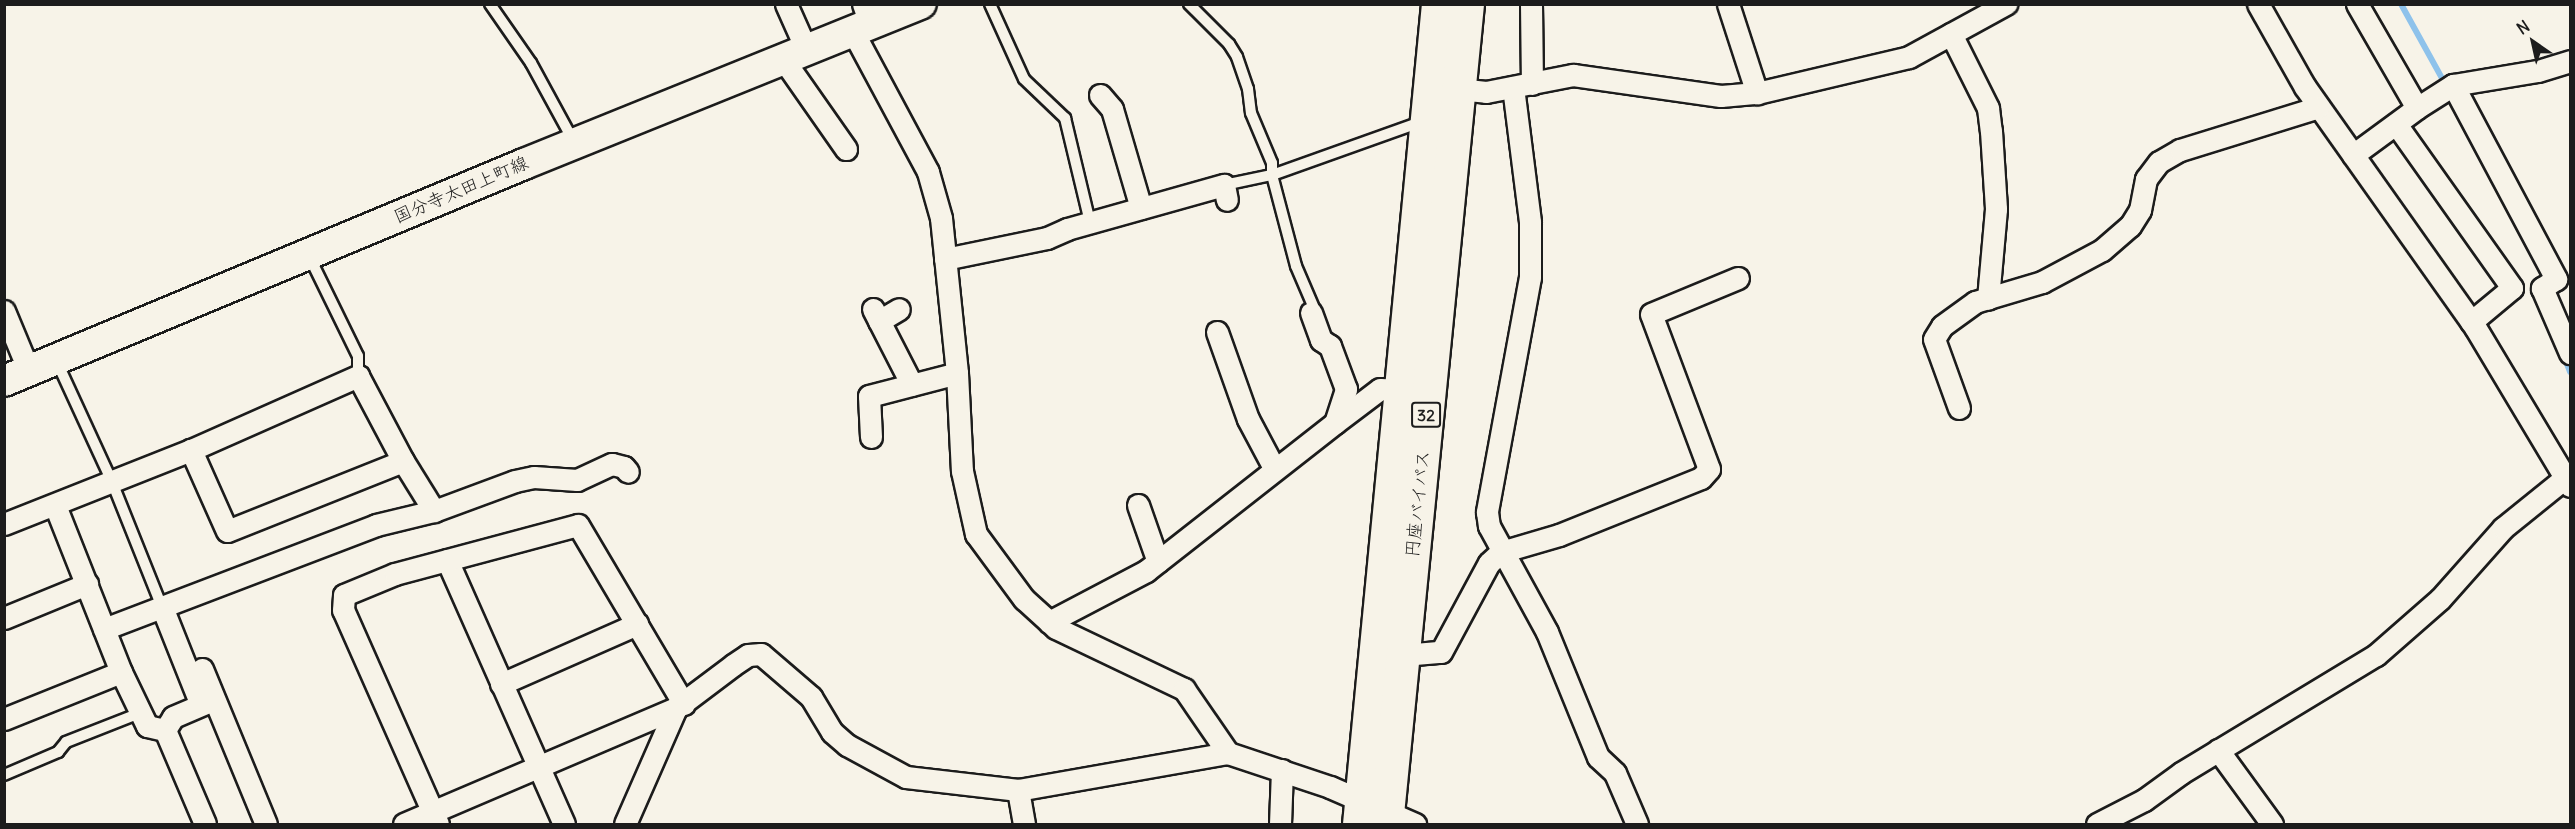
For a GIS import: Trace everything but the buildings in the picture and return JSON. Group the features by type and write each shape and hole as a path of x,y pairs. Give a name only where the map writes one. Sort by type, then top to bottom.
{"highway":[{"name":"円座バイパス","path":"1382,818 1401,390 1438,4"},
{"name":"円座バイパス","path":"1382,818 1403,655 1467,4"}],"main road":[{"name":"国分寺太田上町線","path":"30,370 574,143 794,54 862,19 921,4"}],"street":[{"path":"786,4 794,54 846,149"},
{"path":"1532,4 1522,86 1530,222 1530,277 1486,512 1501,552 1547,632 1598,757 1615,773 1637,825"},
{"path":"1728,4 1757,93"},
{"path":"1458,89 1486,92 1573,75 1721,96 1757,93 1909,57 2006,4"},
{"path":"2097,825 2144,800 2218,750 2376,655 2408,631 2503,528 2568,482 2471,322 2319,106 2258,4"},
{"path":"2357,4 2416,108"},
{"path":"862,19 928,172 941,218 957,373 962,471 976,534 1024,599 1049,622 1184,688 1228,753"},
{"path":"1951,34 1988,108 1996,210 1988,299"},
{"path":"2353,155 2416,108 2453,85 2538,72 2571,61"},
{"path":"2453,85 2556,279 2542,288 2571,353"},
{"path":"1100,94 1112,110 1141,208"},
{"path":"1959,408 1934,339 1942,326 1975,302 2042,282 2102,250 2130,226 2140,210 2146,179 2159,162 2180,150 2319,106"},
{"path":"2396,123 2512,288 2471,322"},
{"path":"945,259 1047,238 1090,222 1141,208 1226,192"},
{"path":"1403,655 1441,652 1489,563 1501,552 1559,535 1701,478 1709,469 1651,314 1738,278"},
{"path":"899,309 876,315 912,385"},
{"path":"4,310 30,370"},
{"path":"1313,319 1321,340 1330,346 1346,389 1335,423"},
{"path":"1217,332 1248,419 1274,468"},
{"path":"871,437 869,396 957,373"},
{"path":"4,524 191,450 358,376 434,511"},
{"path":"1049,622 1158,562 1274,468 1380,390 1401,390"},
{"path":"191,450 226,531 404,461"},
{"path":"104,629 376,525 434,511 534,477 577,480 612,464 624,467 628,472"},
{"path":"55,505 121,672 140,713 147,726 165,730"},
{"path":"1138,505 1158,562"},
{"path":"436,818 343,610 344,595 395,574 578,525 637,624 680,706"},
{"path":"447,560 564,825"},
{"path":"4,618 87,584"},
{"path":"162,607 266,825"},
{"path":"501,684 637,624"},
{"path":"404,825 436,818 538,769 557,756 680,706 748,655 761,654 811,698 832,732 868,759 906,777 1018,790 1228,753 1282,770 1382,818"},
{"path":"202,669 208,702"},
{"path":"4,719 121,672"},
{"path":"165,730 173,717 208,702"},
{"path":"625,825 680,706"},
{"path":"165,730 205,825"},
{"path":"2218,750 2272,825"},
{"path":"1280,825 1282,770"},
{"path":"1018,790 1024,825"}],"lane":[{"path":"490,4 531,63 574,143"},
{"path":"990,4 1024,79 1065,118 1090,222"},
{"path":"1189,4 1229,44 1237,57 1248,89 1251,113 1272,163 1272,175 1296,266 1317,310 1313,319"},
{"path":"1226,192 1427,120"},
{"path":"308,254 358,356 358,376"},
{"path":"30,370 112,482 162,607"},
{"path":"4,775 58,752 66,742 140,713"}],"waterway":[{"path":"2401,4 2444,82"},
{"path":"2564,356 2570,372"}]}
